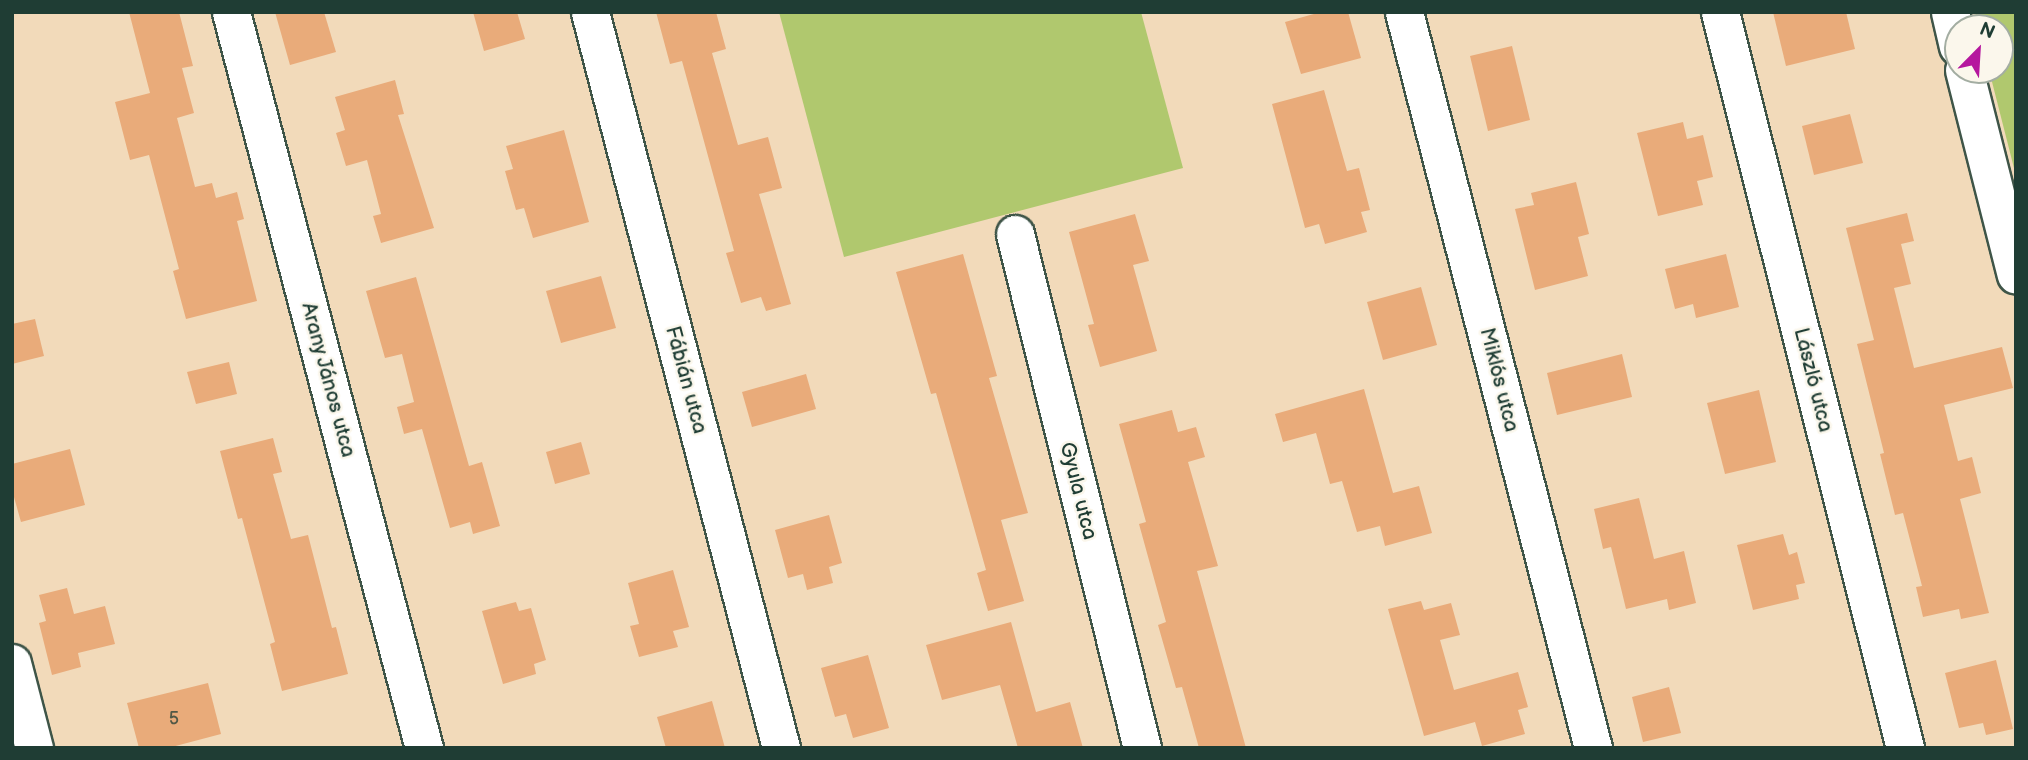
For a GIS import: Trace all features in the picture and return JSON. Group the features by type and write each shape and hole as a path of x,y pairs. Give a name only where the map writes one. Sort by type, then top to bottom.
{"street":[{"name":"Arany János utca","path":"231,12 424,748"},
{"name":"Fábián utca","path":"590,12 781,748"},
{"name":"Miklós utca","path":"1404,12 1593,748"},
{"name":"László utca","path":"1720,12 1905,748"},
{"path":"1968,84 2016,275"},
{"name":"Gyula utca","path":"1015,234 1142,748"},
{"path":"12,663 34,748"}],"green space":[{"path":"779,12 1141,12 1183,168 844,257"},
{"path":"2016,12 2016,176 1993,84 2014,84 2014,14 1976,14"}],"building":[{"path":"129,12 179,12 193,66 182,68 194,113 177,118 195,187 212,183 216,198 237,192 244,219 237,221 257,301 186,319 173,271 179,269 149,155 130,160 115,102 150,93"},
{"path":"275,12 324,12 336,52 290,65"},
{"path":"473,12 517,12 525,39 484,51"},
{"path":"656,12 716,12 726,49 712,53 738,145 768,137 782,188 759,194 791,304 766,311 761,297 741,303 726,253 734,251 682,61 670,64"},
{"path":"1321,12 1348,12 1361,58 1301,74 1285,22"},
{"path":"1773,12 1846,12 1855,49 1786,66"},
{"path":"1512,46 1530,120 1488,131 1470,56"},
{"path":"395,80 404,114 398,115 434,228 381,243 373,216 381,214 367,160 346,166 336,133 345,130 335,97"},
{"path":"1324,90 1347,171 1359,168 1370,210 1361,212 1367,232 1325,244 1319,224 1305,228 1272,104"},
{"path":"1850,114 1863,163 1814,175 1802,126"},
{"path":"1683,122 1687,139 1703,135 1713,177 1697,181 1703,205 1658,216 1637,133"},
{"path":"564,130 589,222 533,238 524,208 516,210 505,171 513,169 506,146"},
{"path":"1576,182 1589,234 1578,237 1588,276 1535,290 1515,209 1534,205 1531,193"},
{"path":"1907,213 1914,241 1901,244 1911,284 1894,288 1914,368 2002,347 2013,388 1944,405 1958,461 1972,457 1981,493 1960,499 1989,613 1961,619 1959,609 1923,617 1916,587 1922,586 1903,513 1895,515 1880,454 1884,453 1857,344 1874,340 1846,228"},
{"path":"1135,214 1149,261 1133,265 1157,351 1100,367 1088,325 1094,324 1069,232"},
{"path":"963,254 997,376 989,378 1028,513 1001,520 1024,601 988,611 977,573 986,570 936,393 931,394 896,272"},
{"path":"1726,254 1739,307 1696,318 1693,304 1675,309 1665,269"},
{"path":"601,276 616,328 561,343 546,291"},
{"path":"416,277 469,466 482,462 500,526 473,534 470,522 450,528 422,429 404,434 397,407 414,402 402,354 385,358 366,291"},
{"path":"1421,287 1437,345 1383,360 1367,302"},
{"path":"35,319 44,356 12,364 12,324"},
{"path":"1622,354 1632,397 1557,415 1547,373"},
{"path":"229,362 237,394 196,404 187,372"},
{"path":"806,374 816,409 752,427 742,392"},
{"path":"1364,389 1393,493 1419,486 1432,533 1385,546 1380,526 1357,532 1342,481 1330,484 1316,433 1283,442 1275,414"},
{"path":"1759,390 1776,462 1725,474 1707,403"},
{"path":"1172,410 1178,432 1196,427 1205,457 1188,462 1218,566 1197,571 1246,748 1199,748 1182,687 1176,688 1158,625 1166,622 1139,524 1146,522 1119,424"},
{"path":"273,438 282,472 273,474 291,539 308,535 332,628 336,627 348,674 282,691 270,644 275,642 242,518 238,519 220,451"},
{"path":"581,442 590,474 555,484 546,452"},
{"path":"70,449 85,505 21,522 12,490 12,464"},
{"path":"1639,498 1654,559 1684,551 1696,603 1669,610 1667,599 1626,609 1611,547 1603,549 1594,509"},
{"path":"829,515 842,563 829,567 833,583 807,590 803,574 788,578 775,530"},
{"path":"1783,534 1789,555 1797,552 1805,583 1796,585 1799,599 1753,610 1737,545"},
{"path":"673,570 689,627 673,631 678,647 639,657 630,626 639,624 628,583"},
{"path":"67,588 74,614 105,606 115,644 78,653 81,667 52,675 39,623 46,621 39,595"},
{"path":"1421,601 1424,610 1451,603 1460,635 1440,640 1454,690 1518,672 1528,707 1518,710 1525,734 1482,746 1475,722 1424,736 1388,609"},
{"path":"516,602 519,611 531,608 546,660 534,664 536,674 503,684 482,611"},
{"path":"1011,622 1036,712 1070,702 1083,748 1018,748 1000,685 942,700 926,645"},
{"path":"868,655 889,728 853,738 846,714 835,717 821,668"},
{"path":"1996,660 2013,729 1986,735 1983,723 1959,728 1945,673"},
{"path":"208,683 221,734 168,748 139,748 127,703"},
{"path":"1669,687 1681,733 1643,742 1632,697"},
{"path":"712,701 725,748 666,748 657,717"}]}
